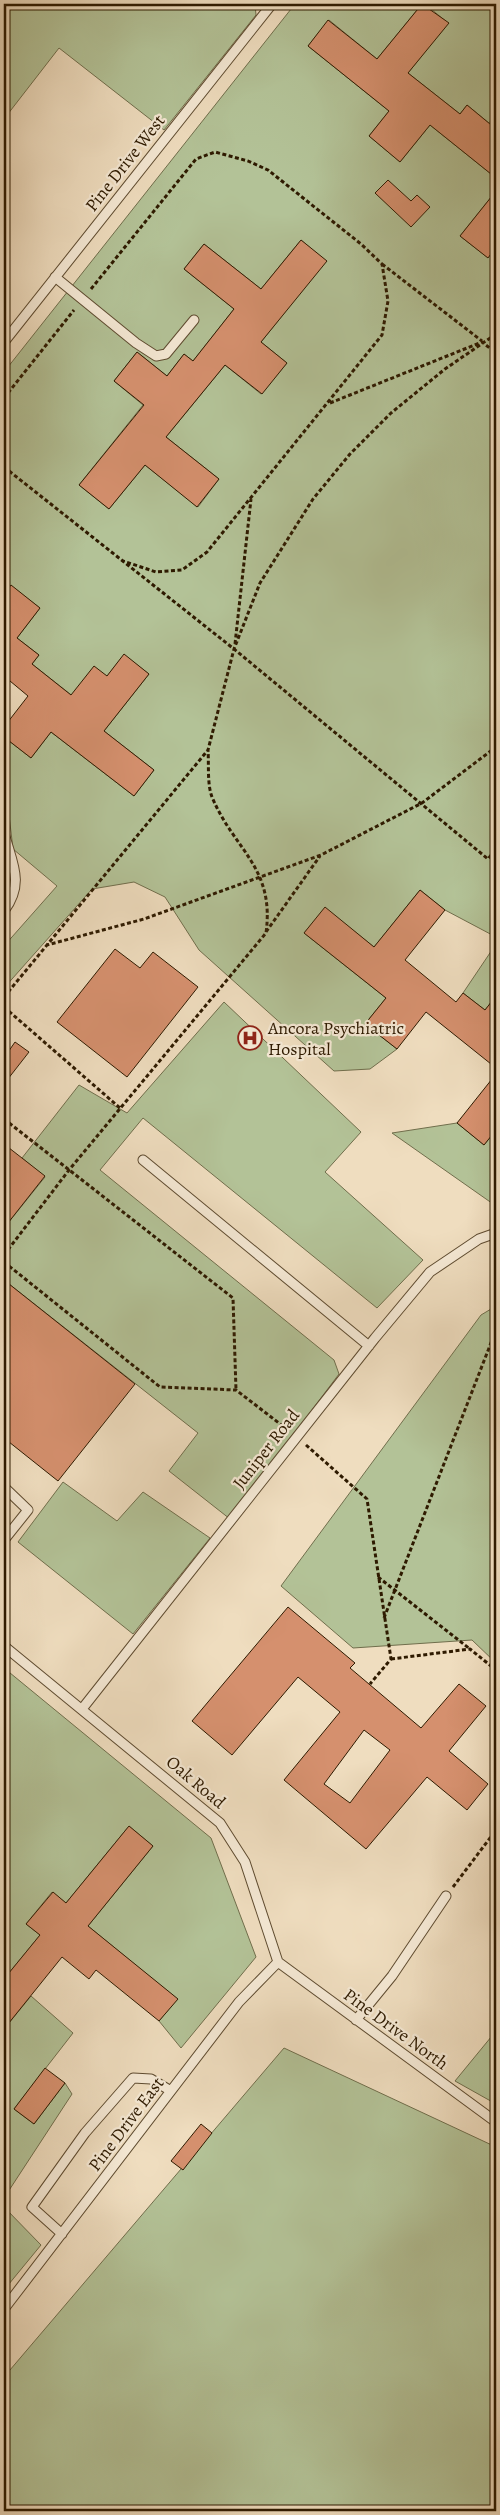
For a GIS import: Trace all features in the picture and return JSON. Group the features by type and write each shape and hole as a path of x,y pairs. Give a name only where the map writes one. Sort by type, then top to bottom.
{"lane":[{"name":"Pine Drive West","path":"4,342 272,4"},
{"path":"56,277 136,344 156,356 166,354 194,320"},
{"path":"4,833 14,871 16,889 4,911"},
{"path":"144,1160 369,1346"},
{"name":"Juniper Road","path":"82,1708 369,1346 430,1272 479,1239 496,1233"},
{"path":"4,1486 28,1510 4,1540"},
{"name":"Oak Road","path":"4,1646 220,1823 245,1862 278,1962"},
{"path":"356,2020 392,1976 446,1896"},
{"name":"Pine Drive North","path":"278,1962 496,2122"},
{"name":"Pine Drive East","path":"4,2309 239,2002 278,1962"},
{"path":"62,2234 32,2207 85,2133 133,2078 151,2079 171,2090"}],"path":[{"path":"4,398 196,159 215,152 248,161 268,170 361,244 382,264 496,353"},
{"path":"122,561 156,572 182,570 207,552 382,335 388,301 382,264"},
{"path":"329,403 482,342 496,334"},
{"path":"266,933 268,915 262,877 229,828 212,795 208,750 234,649 260,583 313,499 350,454 391,413 482,342"},
{"path":"4,467 234,649 488,859 496,849"},
{"path":"234,649 251,498"},
{"path":"47,945 144,919 320,855 422,803 496,747"},
{"path":"4,997 208,750"},
{"path":"4,1255 69,1170 266,933 320,855"},
{"path":"4,1006 120,1108"},
{"path":"4,1119 233,1298 236,1390"},
{"path":"4,1262 160,1388 236,1390 297,1437 367,1499 391,1659"},
{"path":"384,1618 496,1330"},
{"path":"378,1577 496,1670"},
{"path":"370,1684 391,1659 470,1649"},
{"path":"446,1896 496,1830"}],"green space":[{"path":"4,4 255,4 256,15 164,130 59,48 4,119"},
{"path":"295,4 422,4 377,59 329,20 308,46 389,111 369,136 400,162 430,125 496,178 496,191 460,236 487,257 496,247 496,937 445,910 420,890 374,947 325,908 304,933 386,998 365,1024 397,1049 370,1069 334,1071 199,950 165,897 134,882 92,889 4,988 4,946 57,886 13,849 4,773 4,737 31,758 51,732 134,796 154,770 104,731 149,674 124,655 84,705 32,664 39,655 17,638 40,608 11,586 4,594 4,372","holes":["301,240 326,261 261,342 287,363 261,394 225,365 166,437 219,479 198,507 145,465 109,509 79,485 143,405 114,381 137,352 167,376 184,354 193,361 234,309 184,269 204,244 261,289"]},
{"path":"425,4 496,4 496,113 489,123 467,105 460,114 408,73 448,23"},
{"path":"496,944 496,996 485,1010 463,993"},
{"path":"224,1002 361,1132 325,1172 423,1260 377,1308 143,1118 100,1170 334,1360 339,1374 230,1519 169,1471 198,1433 4,1280 4,1228 45,1177 22,1158 79,1085 127,1113"},
{"path":"457,1123 484,1145 496,1130 496,1206 392,1133"},
{"path":"496,1306 496,1663 472,1640 353,1648 281,1586 481,1315"},
{"path":"63,1482 117,1521 143,1492 210,1538 133,1634 18,1542"},
{"path":"4,1668 211,1838 256,1957 181,2048 159,2021 177,1999 88,1926 153,1846 129,1826 66,1903 52,1892 26,1924 40,1935 4,1979"},
{"path":"31,1996 73,2033 14,2109 34,2124 65,2083 72,2094 4,2198 4,2029"},
{"path":"496,2031 496,2104 455,2081"},
{"path":"284,2048 496,2147 496,2511 4,2511 4,2377"},
{"path":"4,2207 41,2245 4,2290"}],"building":[{"path":"422,4 449,23 408,73 460,114 467,105 496,129 496,178 430,125 400,162 369,136 389,111 308,46 328,20 377,59"},
{"path":"388,180 411,201 417,195 430,207 411,227 375,193"},
{"path":"496,191 496,247 488,258 460,236"},
{"path":"301,240 327,261 261,342 287,363 262,394 225,365 166,437 219,479 197,507 145,465 109,509 79,485 144,405 114,381 137,352 167,376 184,354 193,361 234,309 184,269 204,244 261,289"},
{"path":"11,585 40,608 17,638 39,655 32,664 71,695 94,666 107,676 124,654 149,674 104,731 154,770 134,796 51,732 31,758 4,737 4,727 28,696 4,676 4,594"},
{"path":"420,890 445,910 405,960 456,1002 463,993 485,1010 496,996 496,1068 426,1012 397,1049 365,1024 386,998 304,933 325,907 374,947"},
{"path":"115,949 140,968 153,952 198,987 127,1077 57,1022"},
{"path":"15,1042 29,1052 4,1084 4,1058"},
{"path":"496,1074 496,1130 484,1145 457,1123"},
{"path":"4,1144 45,1176 4,1228"},
{"path":"4,1280 135,1384 58,1481 4,1438"},
{"path":"288,1607 355,1663 350,1668 421,1728 459,1684 486,1706 449,1751 488,1784 467,1810 427,1777 366,1849 284,1780 340,1712 298,1677 232,1755 192,1721","holes":["364,1730 390,1750 350,1803 324,1784"]},
{"path":"129,1826 153,1846 88,1926 178,1999 159,2021 96,1970 89,1979 62,1957 4,2029 4,1979 40,1935 26,1924 53,1892 66,1903"},
{"path":"45,2068 65,2083 34,2124 14,2109"},
{"path":"201,2124 212,2133 183,2170 171,2161"}],"place":[{"name":"Ancora Psychiatric Hospital","path":"250,1038"}]}
